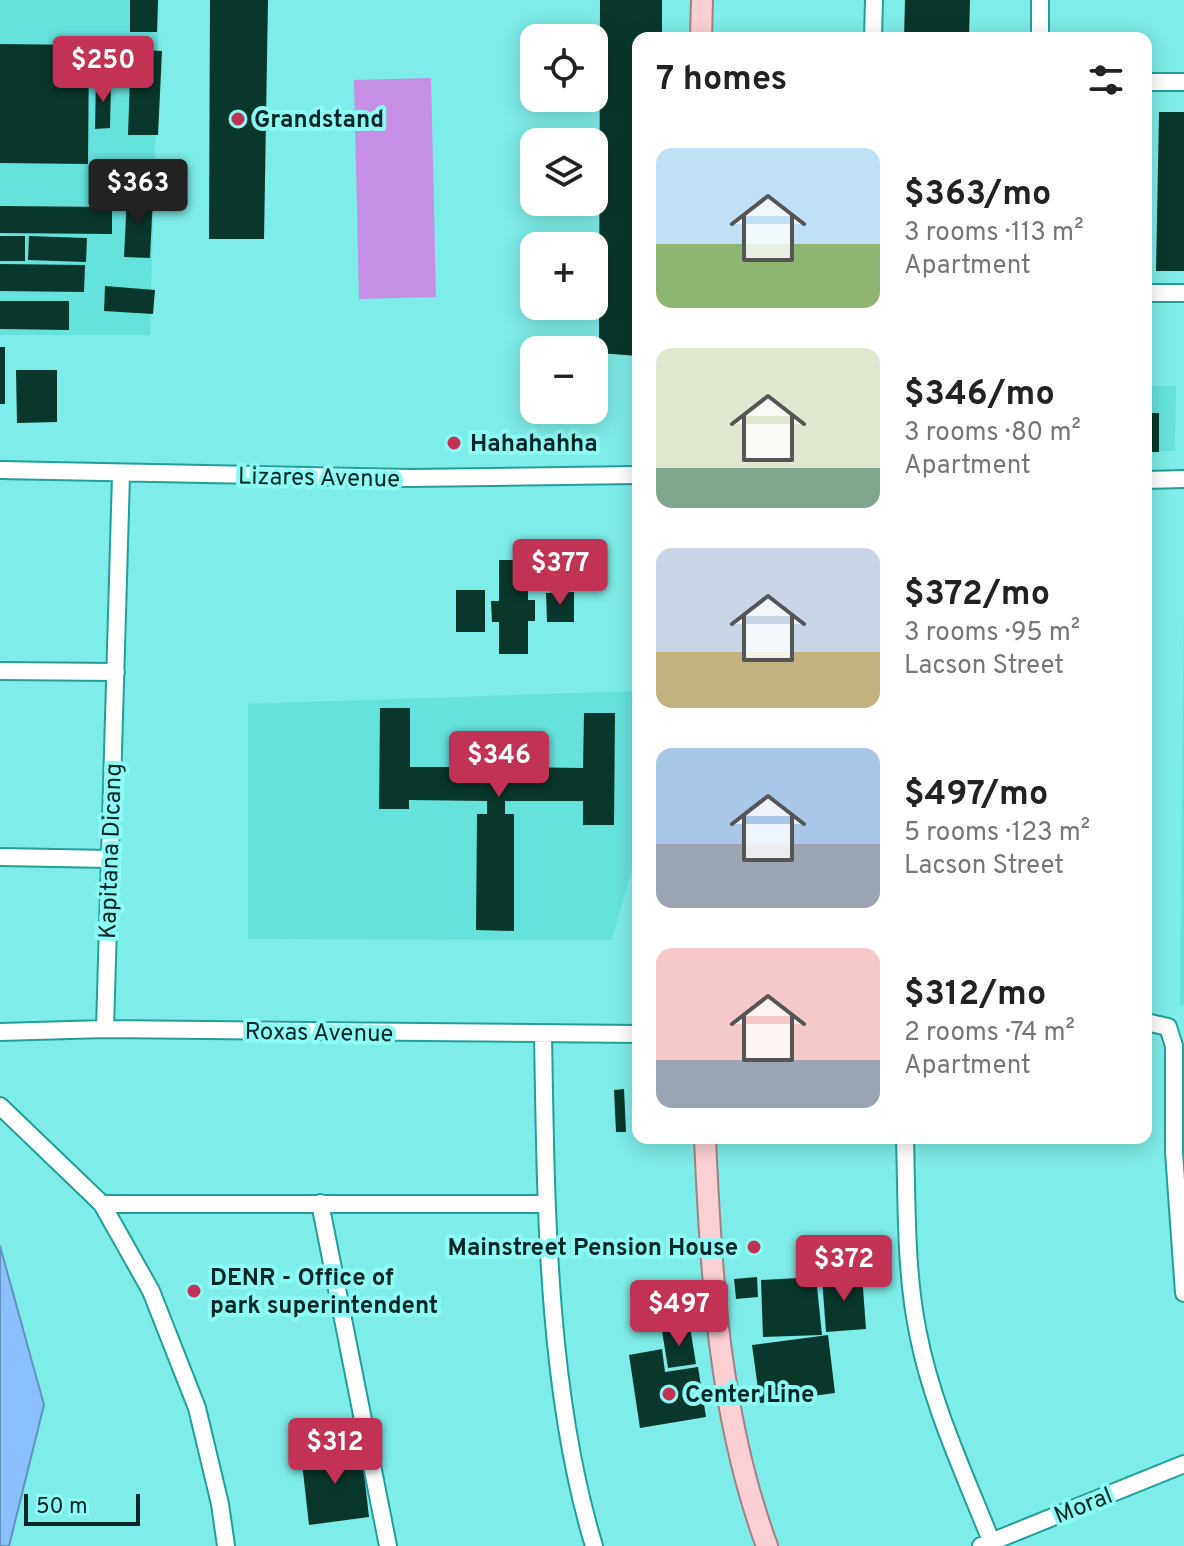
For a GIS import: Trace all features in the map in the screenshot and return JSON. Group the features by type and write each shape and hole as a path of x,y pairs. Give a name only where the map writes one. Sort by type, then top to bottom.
{"main road":[{"path":"701,32 702,0"},
{"path":"705,1144 711,1272 723,1370 748,1494 767,1546"}],"street":[{"path":"873,32 874,0"},
{"path":"1040,0 1040,32"},
{"path":"1152,82 1184,82"},
{"path":"1152,293 1184,293"},
{"name":"Lizares Avenue","path":"0,470 121,475 632,475"},
{"name":"Kapitana Dicang","path":"105,1029 121,475"},
{"path":"1152,480 1184,479"},
{"path":"0,671 116,672"},
{"path":"0,857 110,859"},
{"path":"1152,1023 1168,1027 1174,1046 1174,1152 1184,1293"},
{"name":"Roxas Avenue","path":"0,1032 105,1029 632,1034"},
{"path":"543,1035 546,1204 568,1437 594,1546"},
{"path":"0,1106 102,1204 151,1291 197,1408 220,1504 226,1546"},
{"path":"905,1144 908,1270 918,1334 941,1413 989,1545"},
{"path":"320,1203 388,1546"},
{"path":"102,1204 546,1204"},
{"name":"Moral","path":"989,1545 1184,1464"}],"shaded area":[{"path":"0,0 159,0 150,335 0,335"},
{"path":"431,78 436,297 359,299 354,80"},
{"path":"1152,386 1176,386 1175,451 1152,451"},
{"path":"1184,609 1184,1005 1180,1005"},
{"path":"632,691 632,867 612,940 248,939 248,704"}],"water":[{"path":"0,1246 44,1405 9,1546 0,1546"}],"building":[{"path":"130,0 158,0 157,32 130,32"},
{"name":"Grandstand","path":"210,0 268,0 264,239 209,239"},
{"path":"600,0 662,0 662,32 632,32 632,356 608,354 608,336 599,336 599,320 608,320 608,232 599,232 599,216 608,216 608,128 600,128 600,112 608,112 608,24 600,24"},
{"path":"905,0 970,0 969,32 904,32"},
{"path":"0,44 89,45 88,164 0,163"},
{"path":"131,49 162,51 158,135 128,135"},
{"path":"96,78 111,80 110,128 95,129"},
{"path":"1159,112 1184,112 1184,271 1156,271"},
{"path":"127,196 153,197 150,258 124,257"},
{"path":"0,206 112,207 112,234 0,233"},
{"path":"0,236 25,236 25,261 0,261"},
{"path":"29,236 87,238 86,262 28,260"},
{"path":"0,264 85,265 84,292 0,291"},
{"path":"105,286 155,290 153,314 104,311"},
{"path":"0,301 69,301 69,330 0,329"},
{"path":"0,347 5,347 5,404 0,404"},
{"path":"16,370 57,370 57,422 17,423"},
{"path":"1152,413 1159,413 1159,452 1152,452"},
{"path":"499,560 528,560 528,600 535,600 535,621 528,621 528,654 499,654 499,622 492,622 491,601 499,601"},
{"path":"456,590 485,590 485,632 456,632"},
{"path":"574,592 574,622 547,622 546,593"},
{"path":"380,708 410,708 410,767 487,767 487,753 505,754 505,767 583,768 584,713 615,713 614,825 583,825 583,801 505,801 505,814 514,814 514,931 476,930 477,814 487,814 487,801 409,800 409,809 379,809"},
{"path":"624,1089 626,1132 616,1132 614,1090"},
{"path":"862,1274 866,1329 826,1332 822,1278"},
{"path":"757,1277 758,1297 736,1299 734,1279"},
{"path":"816,1277 822,1335 763,1337 761,1280"},
{"path":"690,1291 694,1326 644,1331 640,1297"},
{"path":"690,1327 696,1364 668,1368 662,1331"},
{"path":"828,1335 835,1393 760,1403 752,1345"},
{"name":"Center Line","path":"662,1349 665,1372 698,1367 706,1417 640,1428 629,1355"},
{"path":"361,1447 369,1517 309,1525 301,1454"}],"place":[{"name":"Grandstand","path":"238,119"},
{"name":"Hahahahha","path":"454,443"},
{"name":"Mainstreet Pension House","path":"754,1247"},
{"name":"DENR - Office of park superintendent","path":"194,1291"},
{"name":"Center Line","path":"669,1394"}]}
